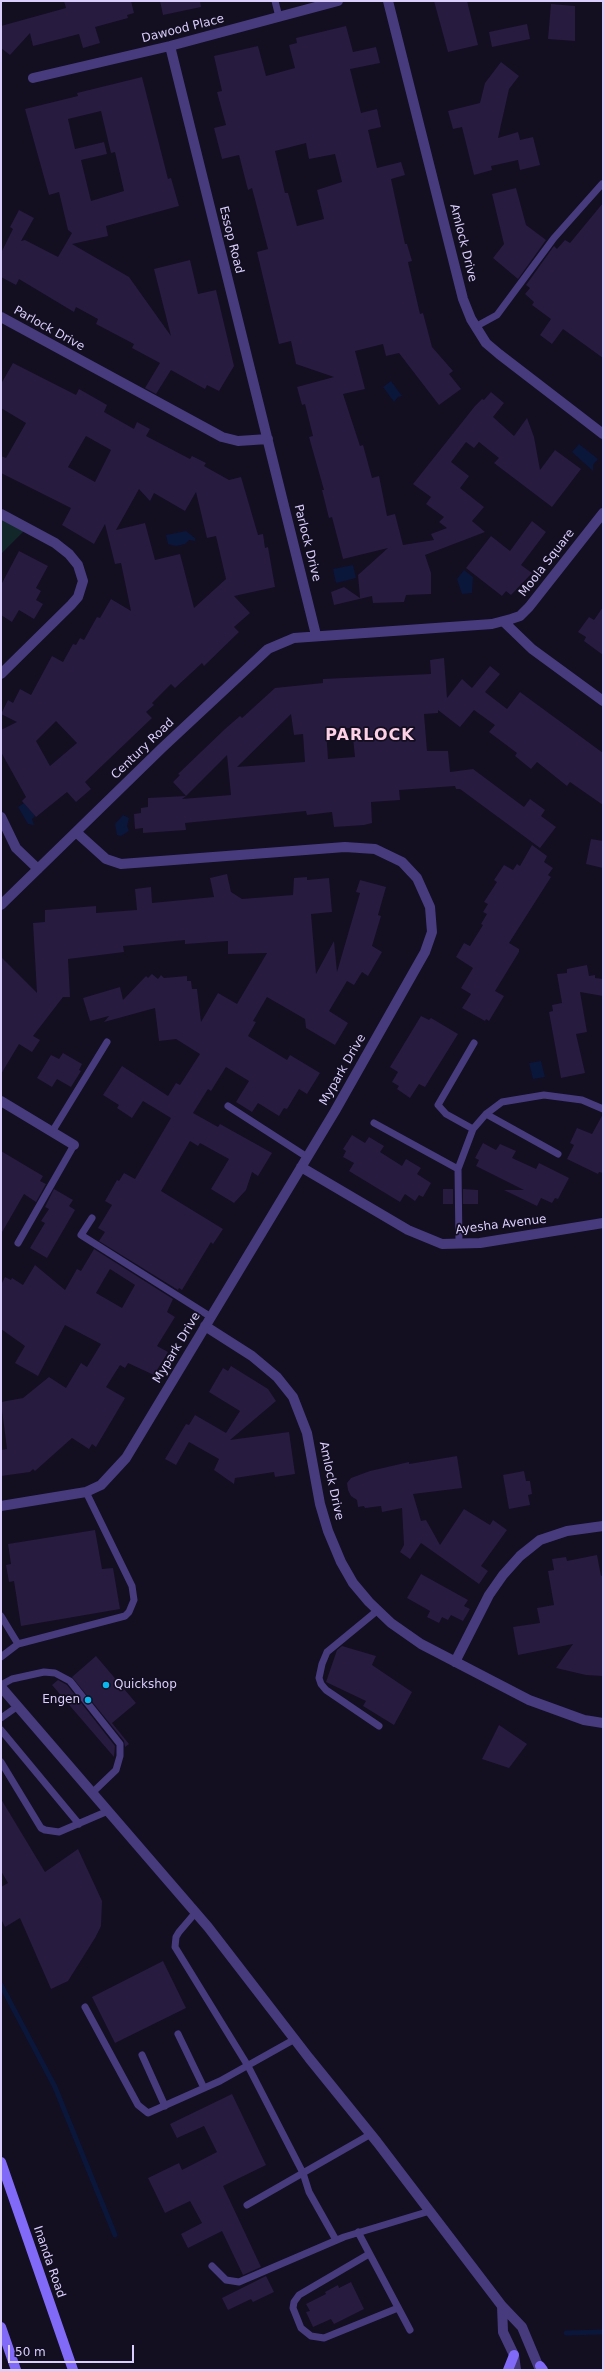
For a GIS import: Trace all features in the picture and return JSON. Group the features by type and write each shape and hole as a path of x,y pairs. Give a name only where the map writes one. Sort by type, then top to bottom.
{"main road":[{"name":"Inanda Road","path":"1,2162 73,2370"},
{"path":"1,2327 16,2370"},
{"path":"508,2370 514,2355"}],"street":[{"name":"Dawood Place","path":"33,78 170,46 338,1"},
{"name":"Amlock Drive","path":"388,1 464,299 475,327 486,343 499,354 603,434"},
{"name":"Essop Road","path":"170,46 268,439"},
{"name":"Parlock Drive","path":"1,317 222,437 238,442 268,439 316,635"},
{"name":"Moola Square","path":"504,622 520,616 530,607 603,513"},
{"path":"1,514 55,544 69,554 82,574 83,581 78,597 71,605 1,674"},
{"path":"316,635 504,622 532,649 603,701"},
{"name":"Century Road","path":"1,905 256,659 279,642 316,635"},
{"path":"1,817 16,848 38,869"},
{"name":"Mypark Drive","path":"1,1506 86,1492 101,1485 126,1458 307,1157 428,946 432,932 432,916 427,899 417,878 402,862 390,854 375,849 358,847 121,864 106,859 76,832"},
{"path":"1,1101 74,1145"},
{"name":"Ayesha Avenue","path":"300,1167 408,1230 442,1244 459,1244 603,1223"},
{"name":"Amlock Drive","path":"205,1326 252,1356 277,1377 293,1397 307,1433 320,1504 341,1562 353,1583 391,1623 420,1644 529,1700 558,1712 603,1723"},
{"path":"455,1662 489,1595 503,1575 520,1556 540,1540 567,1531 603,1526"},
{"path":"1,1686 196,1912 371,2134 502,2306 522,2327 541,2369"},
{"path":"502,2306 503,2332 514,2355 516,2370"}],"lane":[{"path":"275,1 278,17"},
{"path":"475,327 497,315 554,238 602,184"},
{"path":"52,1132 107,1042"},
{"path":"473,1129 446,1114 438,1105 474,1043"},
{"path":"459,1244 458,1169 473,1129 486,1114 502,1102 544,1095 582,1100 603,1109"},
{"path":"228,1106 307,1157"},
{"path":"486,1114 558,1154"},
{"path":"374,1123 458,1169"},
{"path":"18,1243 74,1145"},
{"path":"92,1218 81,1235 211,1317"},
{"path":"1,1657 18,1644 126,1616 132,1606 134,1593 132,1586 86,1492"},
{"path":"378,1610 327,1652 322,1664 320,1678 321,1684 326,1690 379,1726"},
{"path":"1,1616 18,1644"},
{"path":"1,1686 12,1679 44,1672 55,1673 70,1681 120,1744 120,1756 116,1770 92,1793"},
{"path":"1,1718 18,1706"},
{"path":"1,1730 79,1824"},
{"path":"1,1762 41,1828 59,1832 108,1810"},
{"path":"196,1912 178,1932 175,1947 248,2066 303,2174 309,2192 336,2240"},
{"path":"85,2007 138,2105 148,2113 248,2066 295,2039"},
{"path":"178,2034 204,2088"},
{"path":"142,2055 165,2106"},
{"path":"247,2205 371,2134"},
{"path":"212,2266 226,2280 239,2282 336,2240 430,2211"},
{"path":"358,2232 410,2330"},
{"path":"369,2254 299,2295 294,2302 293,2308 301,2328 311,2336 324,2338 398,2308"}],"green space":[{"path":"1,517 25,530 1,554"}],"water":[{"path":"391,381 402,396 398,397 394,402 383,387"},
{"path":"579,444 598,459 593,465 593,471 572,452"},
{"path":"186,531 195,538 195,541 189,540 185,544 176,546 168,544 166,535"},
{"path":"353,565 356,578 336,583 333,569"},
{"path":"464,570 473,577 472,593 462,594 457,579"},
{"path":"24,803 35,816 32,819 34,825 28,824 18,807"},
{"path":"123,815 129,818 127,826 129,831 121,836 117,835 115,824"},
{"path":"541,1061 545,1077 533,1079 529,1063"}],"building":[{"path":"64,1 131,1 134,13 127,15 128,18 95,27 100,43 83,48 79,34 33,46 30,33 10,55 1,48 1,26 66,8"},
{"path":"160,1 200,1 201,7 163,15"},
{"path":"434,1 467,1 478,45 448,52"},
{"path":"551,4 575,6 575,41 548,39"},
{"path":"527,24 530,39 492,47 489,32"},
{"path":"346,26 353,52 376,47 380,63 350,69 361,113 377,109 381,127 368,130 377,168 401,162 405,175 391,179 405,244 407,244 412,261 408,262 420,314 423,313 432,347 453,371 449,374 461,389 439,405 399,353 386,356 383,344 355,351 365,389 343,394 360,446 363,445 372,478 379,476 387,516 395,514 403,545 434,540 431,534 447,528 439,522 444,517 426,504 431,497 413,484 475,406 482,399 484,400 491,392 504,403 493,417 514,436 527,418 534,437 540,470 555,450 581,469 552,507 494,463 499,458 479,442 474,448 466,442 451,462 469,476 460,488 484,507 472,521 485,532 425,555 431,573 431,594 406,595 404,602 373,603 372,596 334,605 331,592 344,587 360,598 358,575 388,548 343,559 332,517 329,518 322,490 324,490 309,437 313,436 305,404 302,405 297,387 334,377 296,364 291,341 279,344 257,252 268,249 252,188 248,190 239,155 222,159 214,128 226,125 217,92 222,91 214,56 258,46 266,76 295,68 289,45 297,43 296,38","holes":["306,143 309,159 335,154 342,182 317,190 324,219 297,226 288,193 285,193 275,151"]},
{"path":"501,62 519,76 509,89 498,138 518,132 520,140 533,137 540,165 520,170 518,160 491,166 492,170 474,175 462,127 453,129 448,111 480,103 485,83"},
{"path":"142,77 168,179 171,178 179,206 106,226 108,236 72,244 129,277 171,336 154,269 190,260 198,294 216,290 234,366 219,391 207,385 205,389 171,370 156,394 145,388 160,363 132,348 134,344 96,324 98,319 76,307 74,312 19,279 16,285 1,277 1,253 13,229 10,227 19,210 34,218 21,241 25,240 58,257 72,233 68,230 59,192 49,195 25,109 78,96 77,93","holes":["101,111 111,153 115,152 124,191 91,201 81,160 107,154 104,142 75,149 68,119"]},
{"path":"516,188 526,225 546,240 518,279 493,258 504,244 492,194"},
{"path":"603,203 603,358 563,329 552,344 540,335 551,319 532,305 534,302 525,294 530,288 526,285 554,246 557,249 565,240 570,243"},
{"path":"13,363 76,395 79,389 107,405 104,412 134,429 137,422 150,429 146,436 190,459 192,456 206,463 204,466 229,480 241,477 258,535 263,534 265,548 268,547 275,587 234,596 250,613 234,627 239,632 204,666 202,663 175,688 171,684 152,703 154,705 146,712 152,718 85,782 91,789 76,802 67,792 36,817 22,801 26,797 1,752 1,730 17,722 1,714 8,700 13,703 20,689 31,695 52,656 63,662 73,644 76,645 80,638 84,640 97,617 100,618 111,599 131,611 121,563 115,564 105,524 94,544 62,525 71,508 1,473 1,456 6,458 26,423 1,408 1,384","holes":["86,436 111,450 95,482 68,467","139,489 150,501 154,493 185,511 196,492 207,538 216,536 226,579 194,608 180,554 155,560 145,523 116,530","56,721 77,743 50,766 36,741"]},
{"path":"532,521 546,532 521,565 532,573 511,595 506,591 502,596 466,568 491,536 510,551"},
{"path":"19,551 48,566 36,588 41,591 36,600 43,604 34,619 19,610 12,622 1,615 1,585"},
{"path":"603,607 603,655 584,641 586,637 578,632 589,617 594,620"},
{"path":"444,658 447,698 462,679 472,688 490,666 500,674 485,692 507,709 520,692 603,753 603,805 570,782 567,786 537,762 531,769 515,756 517,753 489,732 495,725 474,710 460,727 438,710 438,713 424,714 427,751 448,751 450,772 473,769 524,807 530,799 545,810 541,816 556,827 540,848 460,789 456,789 455,786 399,790 400,800 371,802 372,823 364,825 334,827 332,812 307,815 306,811 185,823 186,830 143,833 143,828 135,829 134,814 141,813 141,808 148,807 148,798 186,796 173,782 180,775 178,774 225,729 240,716 242,718 275,688 323,683 323,679 431,674 430,660","holes":["291,714 294,735 303,734 305,762 237,767","352,728 355,757 328,759 326,729","227,755 231,795 182,799 186,796"]},
{"path":"591,839 603,841 603,868 586,864"},
{"path":"532,845 547,856 544,862 553,868 548,875 551,877 509,943 519,949 519,952 495,991 504,996 489,1021 486,1019 485,1021 462,1008 471,994 461,988 473,968 456,957 464,943 470,946 483,925 481,924 487,914 483,912 488,904 484,902 497,882 494,880 504,865 513,870 517,864 520,866"},
{"path":"227,874 231,892 242,899 293,895 294,878 307,877 307,880 329,878 332,912 311,914 316,974 334,941 337,972 360,893 356,892 360,880 386,887 378,915 381,916 372,946 382,952 368,976 362,972 354,985 347,981 329,1011 348,1023 335,1045 306,1028 305,1019 267,997 253,1021 256,1022 248,1036 287,1060 290,1055 320,1073 307,1094 299,1089 287,1109 284,1108 279,1116 258,1103 252,1112 236,1102 249,1081 226,1067 211,1091 208,1089 193,1113 218,1127 220,1124 272,1153 258,1176 252,1172 246,1190 234,1203 211,1189 229,1159 200,1143 198,1146 190,1141 161,1191 223,1229 213,1244 211,1242 182,1290 179,1288 178,1290 99,1241 105,1232 98,1228 112,1205 105,1201 117,1180 119,1181 124,1173 135,1179 171,1118 143,1101 132,1118 117,1108 119,1105 103,1095 122,1066 168,1096 176,1083 180,1085 200,1054 176,1039 159,1041 155,1008 104,1022 109,1016 90,1021 83,998 120,987 123,1000 146,976 148,978 152,974 158,979 161,975 164,978 187,976 187,981 191,981 192,989 197,989 201,1022 218,993 237,1004 267,953 228,954 228,941 185,944 185,940 123,946 124,952 68,959 70,997 63,997 33,1036 40,1040 32,1052 19,1044 1,1074 1,957 37,993 33,923 45,922 45,910 96,906 96,913 137,910 135,889 151,887 152,903 214,897 210,878"},
{"path":"587,965 589,976 595,975 595,978 603,979 603,996 580,992 587,1032 576,1034 585,1073 561,1078 549,1012 553,1011 552,1005 562,1003 557,974 567,973 567,969"},
{"path":"421,1016 429,1020 431,1018 458,1034 425,1087 419,1084 410,1098 397,1089 399,1086 392,1082 398,1072 390,1067"},
{"path":"63,1053 82,1064 79,1070 81,1071 71,1087 57,1079 52,1087 37,1078 51,1055 59,1059"},
{"path":"603,1114 603,1173 599,1172 598,1174 567,1159 574,1145 570,1143 577,1128 592,1134"},
{"path":"352,1135 365,1143 369,1137 384,1146 380,1152 402,1166 406,1159 421,1168 417,1174 431,1183 423,1197 419,1195 415,1201 405,1194 400,1202 349,1171 354,1163 343,1157 346,1151 343,1149"},
{"path":"483,1143 496,1150 500,1144 516,1151 512,1158 536,1169 539,1163 569,1178 558,1199 555,1198 552,1203 541,1198 537,1206 504,1190 524,1190 476,1166 479,1160 475,1158"},
{"path":"1,1151 43,1176 40,1181 46,1184 36,1202 24,1194 1,1234"},
{"path":"54,1189 73,1200 69,1206 75,1210 47,1258 30,1248 45,1223 41,1221 49,1209 45,1207"},
{"path":"443,1189 453,1189 453,1204 443,1204"},
{"path":"463,1189 478,1190 478,1204 463,1204"},
{"path":"94,1249 173,1299 167,1312 175,1317 157,1346 168,1352 154,1375 128,1363 125,1368 120,1365 106,1387 125,1398 96,1447 92,1444 89,1449 72,1438 35,1471 33,1469 30,1472 1,1476 1,1450 7,1449 1,1402 23,1398 49,1377 66,1388 81,1363 87,1367 101,1344 65,1325 38,1376 15,1363 25,1346 1,1329 1,1285 5,1277 11,1280 12,1278 23,1285 35,1265 65,1290 77,1269 81,1271","holes":["110,1269 135,1285 122,1308 96,1293"]},
{"path":"231,1366 268,1389 276,1401 230,1440 289,1432 295,1474 275,1477 274,1472 235,1478 234,1484 214,1470 219,1459 189,1442 176,1465 165,1459 186,1424 189,1425 195,1415 226,1433 240,1411 209,1392 223,1368 228,1371"},
{"path":"457,1456 462,1488 413,1494 421,1521 426,1520 440,1545 464,1509 490,1525 493,1520 507,1530 481,1566 488,1571 479,1584 421,1543 410,1559 400,1552 404,1545 402,1508 382,1512 381,1506 365,1508 364,1506 358,1507 357,1500 351,1496 348,1490 347,1483 351,1478 370,1471 409,1462 409,1464"},
{"path":"524,1471 526,1481 530,1481 532,1494 528,1495 530,1505 509,1509 503,1475"},
{"path":"95,1530 102,1569 113,1568 120,1609 21,1626 14,1581 9,1582 6,1565 11,1564 8,1544"},
{"path":"597,1555 601,1576 603,1575 603,1676 586,1675 556,1668 573,1644 518,1655 513,1627 540,1623 537,1608 554,1605 548,1571 554,1570 552,1559 566,1557 567,1561"},
{"path":"421,1574 468,1600 464,1606 470,1609 463,1621 451,1615 448,1620 442,1617 439,1623 427,1617 430,1611 407,1598"},
{"path":"342,1646 376,1656 372,1665 412,1692 394,1725 363,1706 366,1701 326,1682 337,1650"},
{"path":"96,1656 136,1703 112,1723 129,1744 125,1747 124,1741 72,1677"},
{"path":"58,1680 67,1685 115,1746 114,1757 52,1685"},
{"path":"499,1725 527,1744 509,1768 482,1759"},
{"path":"1,1799 45,1872 78,1849 102,1901 101,1926 95,1938 68,1981 51,1989 20,1918 5,1927 1,1919 1,1887 8,1883 1,1871"},
{"path":"163,1961 186,2008 115,2043 92,1997"},
{"path":"232,2094 266,2165 223,2186 261,2267 243,2275 222,2231 188,2248 181,2234 202,2223 190,2201 165,2213 148,2178 179,2163 182,2170 217,2152 204,2126 177,2138 170,2124"},
{"path":"266,2276 274,2292 253,2302 251,2299 228,2310 222,2298"},
{"path":"351,2282 364,2309 334,2324 331,2319 313,2327 306,2312 310,2311 306,2304 326,2294 325,2292 338,2285 339,2288"}],"waterway":[{"path":"1,1985 55,2087 115,2235"},
{"path":"566,2333 603,2332"}],"place":[{"name":"Quickshop","path":"106,1685"},
{"name":"Engen","path":"88,1700"}],"district":[{"name":"PARLOCK","path":"370,736"}]}
